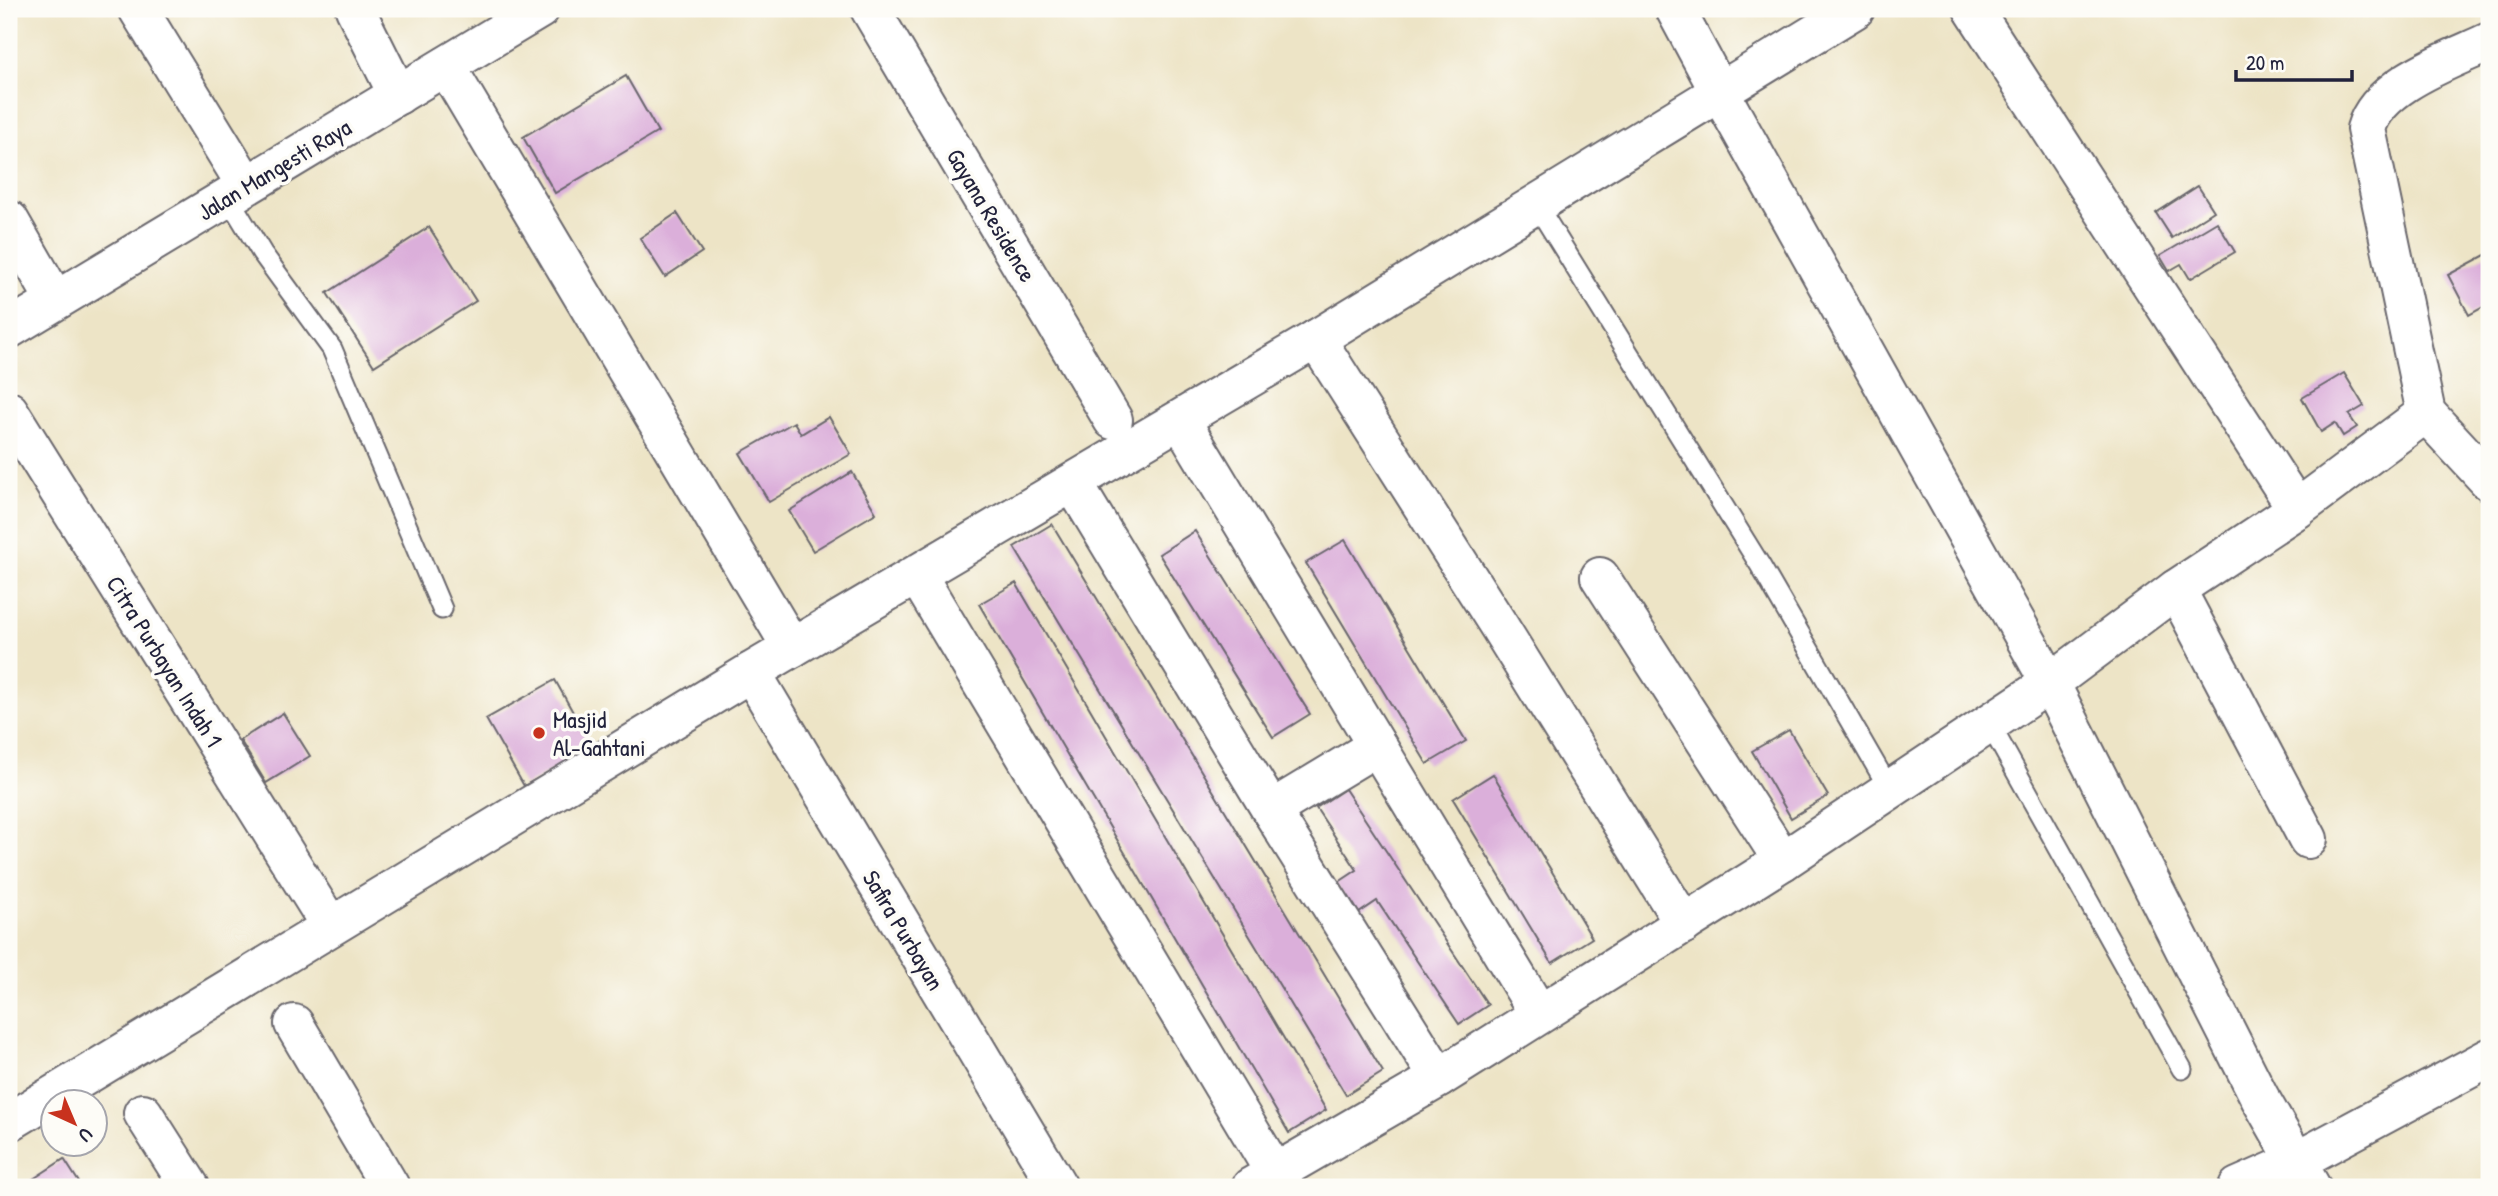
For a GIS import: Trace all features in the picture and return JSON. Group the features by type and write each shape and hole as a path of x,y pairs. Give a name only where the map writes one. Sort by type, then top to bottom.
{"street":[{"path":"138,9 237,191"},
{"path":"355,9 398,95"},
{"name":"Jalan Mangesti Raya","path":"9,329 540,9"},
{"name":"Gayana Residence","path":"870,9 1113,421"},
{"path":"1675,9 1718,91 2050,683 2260,1098 2300,1167"},
{"path":"9,1122 751,672 1181,421 1855,9"},
{"path":"1973,9 2297,509"},
{"path":"2489,42 2403,85 2375,108 2366,129 2426,413 2489,481"},
{"path":"446,66 792,648"},
{"path":"9,220 55,300"},
{"path":"1316,339 1684,924"},
{"name":"Citra Purbayan Indah 1","path":"9,411 321,911"},
{"path":"917,576 1263,1180 1438,1078 1783,861 2050,683 2176,589 2297,509 2426,413"},
{"path":"1181,421 1539,1014"},
{"path":"1073,483 1271,810 1438,1078"},
{"path":"1600,577 1783,861"},
{"path":"2176,589 2308,839"},
{"name":"Safira Purbayan","path":"751,672 1058,1187"},
{"path":"1271,810 1377,746"},
{"path":"294,1024 390,1187"},
{"path":"2238,1187 2300,1167 2489,1058"},
{"path":"143,1113 190,1187"}],"lane":[{"path":"237,191 262,253 332,349 442,609"},
{"path":"1536,204 1760,565 1890,790"},
{"path":"1989,723 2182,1069"}],"building":[{"path":"626,76 658,132 555,193 523,137"},
{"path":"2198,186 2214,211 2172,238 2156,213"},
{"path":"677,213 702,252 665,277 640,238"},
{"path":"2217,222 2235,252 2190,279 2181,264 2169,271 2160,256"},
{"path":"429,227 476,301 374,366 327,293"},
{"path":"2489,253 2489,304 2469,315 2448,275"},
{"path":"2344,373 2364,406 2349,415 2357,427 2343,436 2335,423 2321,432 2302,398"},
{"path":"829,417 851,454 769,502 740,453 794,422 801,434"},
{"path":"852,472 876,513 813,551 789,511"},
{"path":"1052,524 1383,1072 1346,1095 1014,547"},
{"path":"1195,531 1310,714 1273,737 1159,554"},
{"path":"1345,540 1466,741 1427,764 1306,563"},
{"path":"1016,583 1326,1110 1289,1133 979,604"},
{"name":"Masjid Al-Gahtani","path":"555,680 593,748 524,786 486,719"},
{"path":"283,713 310,756 266,783 240,740"},
{"path":"1789,730 1828,796 1791,818 1752,751"},
{"path":"1493,774 1592,938 1552,963 1453,799"},
{"path":"1345,789 1488,1005 1459,1024 1377,901 1356,915 1336,884 1357,870 1316,808"},
{"path":"64,1159 82,1187 29,1187 27,1183"}],"place":[{"name":"Masjid Al-Gahtani","path":"539,733"}]}
